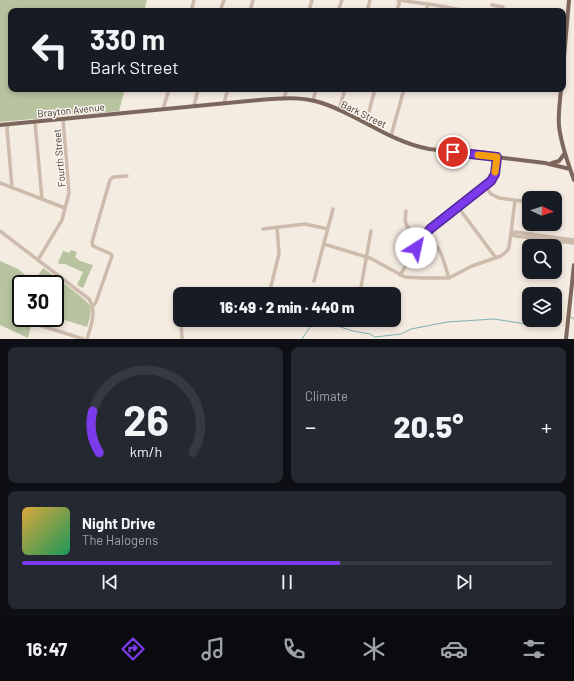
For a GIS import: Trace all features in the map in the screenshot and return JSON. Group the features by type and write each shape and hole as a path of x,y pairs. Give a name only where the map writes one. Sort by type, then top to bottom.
{"main road":[{"path":"566,22 569,0"},
{"path":"561,92 559,127 565,153 572,169 574,180"},
{"name":"Bark Street","path":"145,111 284,98 301,99 322,103 339,110 406,144 424,148 550,164 572,169"},
{"name":"Brayton Avenue","path":"0,125 145,111"},
{"path":"550,164 559,161 565,153"},
{"path":"566,339 574,265"}],"street":[{"path":"399,0 450,8"},
{"path":"427,8 428,4"},
{"path":"492,5 502,8"},
{"path":"163,109 168,92"},
{"path":"194,106 197,92"},
{"path":"224,103 227,92"},
{"path":"284,98 286,92"},
{"path":"313,101 315,92"},
{"path":"339,110 344,92"},
{"path":"366,123 374,92"},
{"path":"391,136 403,92"},
{"name":"Fourth Street","path":"38,260 62,220 70,190 63,119"},
{"path":"34,122 42,199"},
{"path":"8,124 8,152 12,188"},
{"path":"400,275 426,233 491,181 494,177 497,157"},
{"path":"93,306 96,302 112,256 111,254 93,246 92,242 110,180 113,178 127,176"},
{"path":"0,183 65,208"},
{"path":"485,186 494,196 522,202"},
{"path":"324,244 366,256 400,275 409,278 449,278 472,266 501,256 507,251 515,201"},
{"path":"458,207 496,258"},
{"path":"314,281 333,209"},
{"path":"406,211 406,227 422,239"},
{"path":"264,229 305,224 328,229"},
{"path":"271,287 279,254 277,228"},
{"path":"0,231 89,299 93,306 93,314 87,339"},
{"path":"361,287 371,231"},
{"path":"426,233 438,248 449,278"},
{"path":"511,233 515,236 574,242"},
{"path":"46,327 83,339"},
{"path":"181,327 182,339"}],"green space":[{"path":"0,0 147,0 145,8 8,8 8,92 124,92 119,111 0,122"},
{"path":"71,250 77,252 75,257 80,261 93,265 83,288 77,285 83,272 65,264 58,263 63,251 69,253"},
{"path":"0,261 18,269 25,275 12,275 12,327 31,327 28,338 0,325"},
{"path":"43,268 53,275 38,275"},
{"path":"64,283 83,298 90,306 91,309 87,327 64,320"}],"waterway":[{"path":"340,327 370,334 375,337 401,334 411,329 447,322 494,319 522,323"},
{"path":"302,339 310,327"}],"slow traffic":[{"path":"478,155 497,157 495,172"}],"route":[{"path":"416,248 430,229 491,181 494,177 497,157 453,152"}]}
